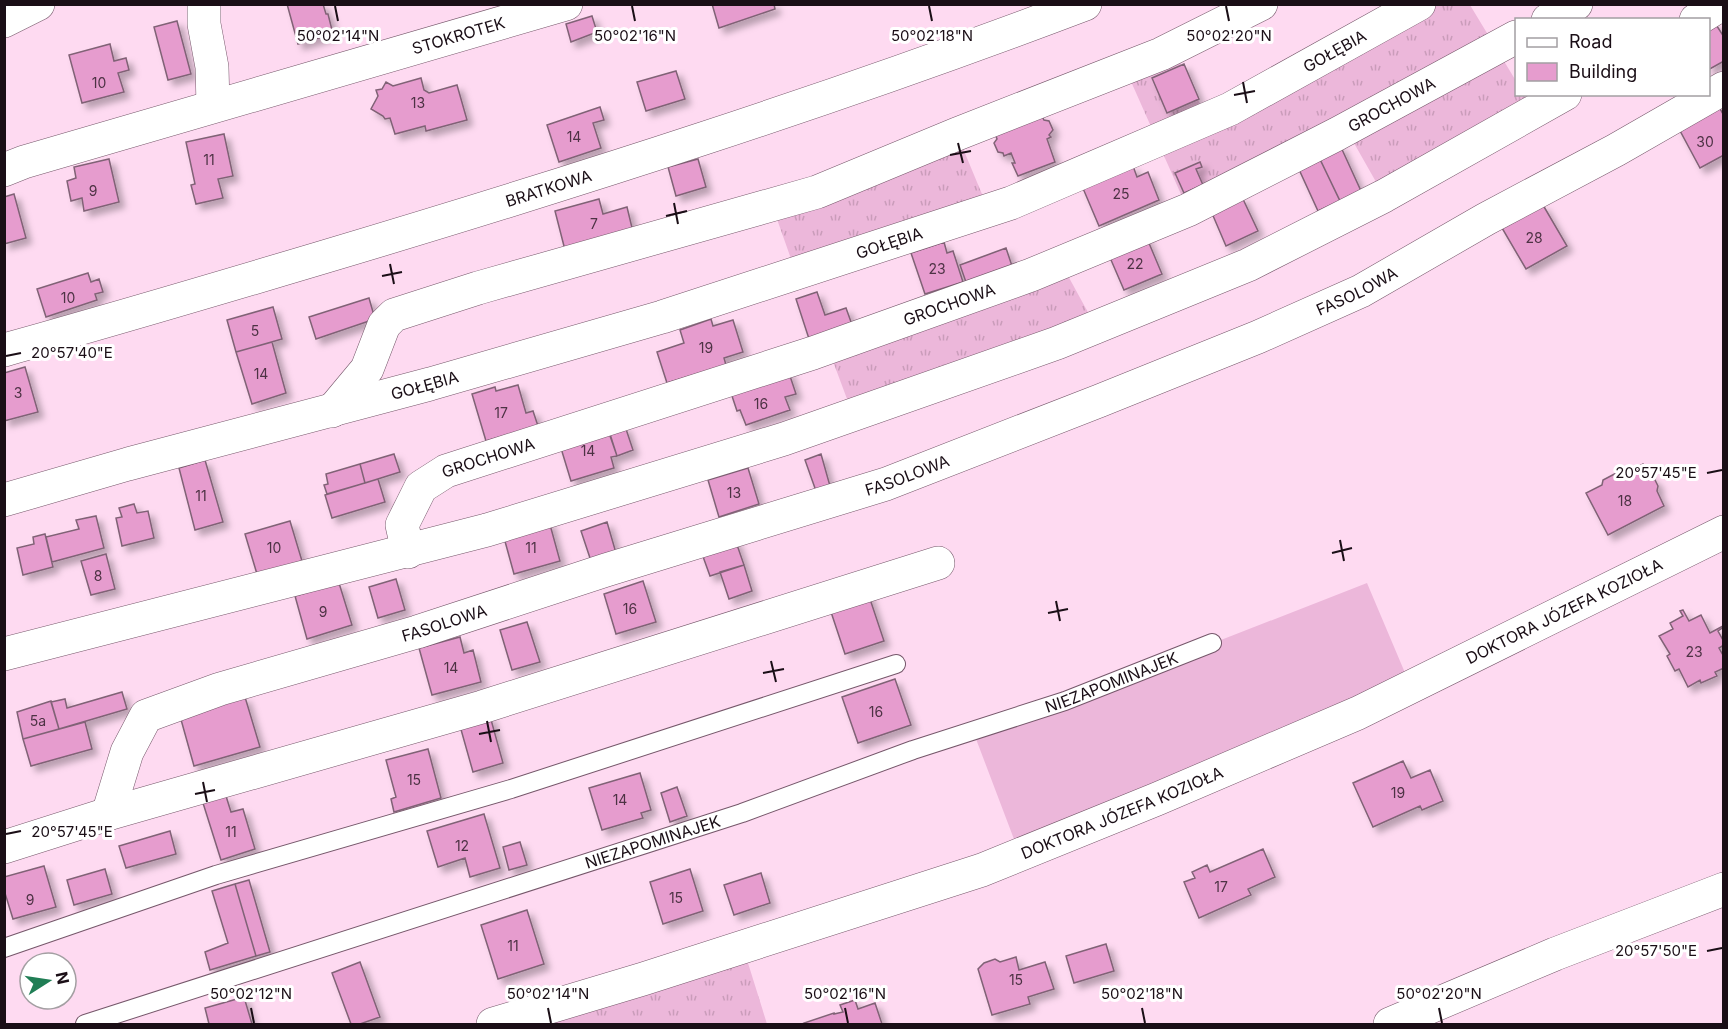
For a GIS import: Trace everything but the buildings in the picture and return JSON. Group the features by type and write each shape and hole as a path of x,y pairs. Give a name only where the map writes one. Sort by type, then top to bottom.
{"street":[{"path":"4,21 38,4"},
{"path":"204,4 204,24 212,67 213,106"},
{"name":"STOKROTEK","path":"4,170 213,106 566,4"},
{"name":"BRATKOWA","path":"4,350 395,236 607,171 968,49 1085,4"},
{"path":"332,411 367,369 384,325 394,315 478,288 584,260 817,192 1161,54 1261,4"},
{"name":"GOŁĘBIA","path":"4,500 128,464 332,411 662,317 1011,203 1230,109 1419,4"},
{"path":"1552,18 1576,4"},
{"path":"1699,18 1722,4"},
{"name":"GROCHOWA","path":"408,552 402,525 421,488 446,471 813,353 1031,275 1188,210 1337,134 1515,38"},
{"name":"FASOLOWA","path":"108,814 127,752 146,716 220,689 417,632 886,484 1099,401 1258,337 1361,291 1486,219 1616,150 1724,88"},
{"path":"4,654 487,530 784,439 1057,343 1248,265 1384,196 1561,96"},
{"name":"DOKTORA JÓZEFA KOZIOŁA","path":"493,1024 654,975 991,866 1157,799 1358,713 1724,532"},
{"path":"4,847 108,814 482,707 938,563"},
{"path":"1390,1024 1555,954 1724,889"}],"lane":[{"name":"NIEZAPOMINAJEK","path":"85,1024 742,813 913,750 1065,701 1212,644"},
{"path":"4,948 216,875 511,789 896,664"}],"green space":[{"path":"1419,5 1470,5 1515,79 1515,96 1526,96 1535,111 1384,196 1346,129 1188,210 1125,68 1173,48 1207,118"},
{"path":"957,134 989,211 796,273 772,205"},
{"path":"1061,263 1096,327 853,415 828,348"},
{"path":"1367,583 1411,687 1020,855 973,731 1065,701"},
{"path":"743,947 767,1024 536,1024"}]}
